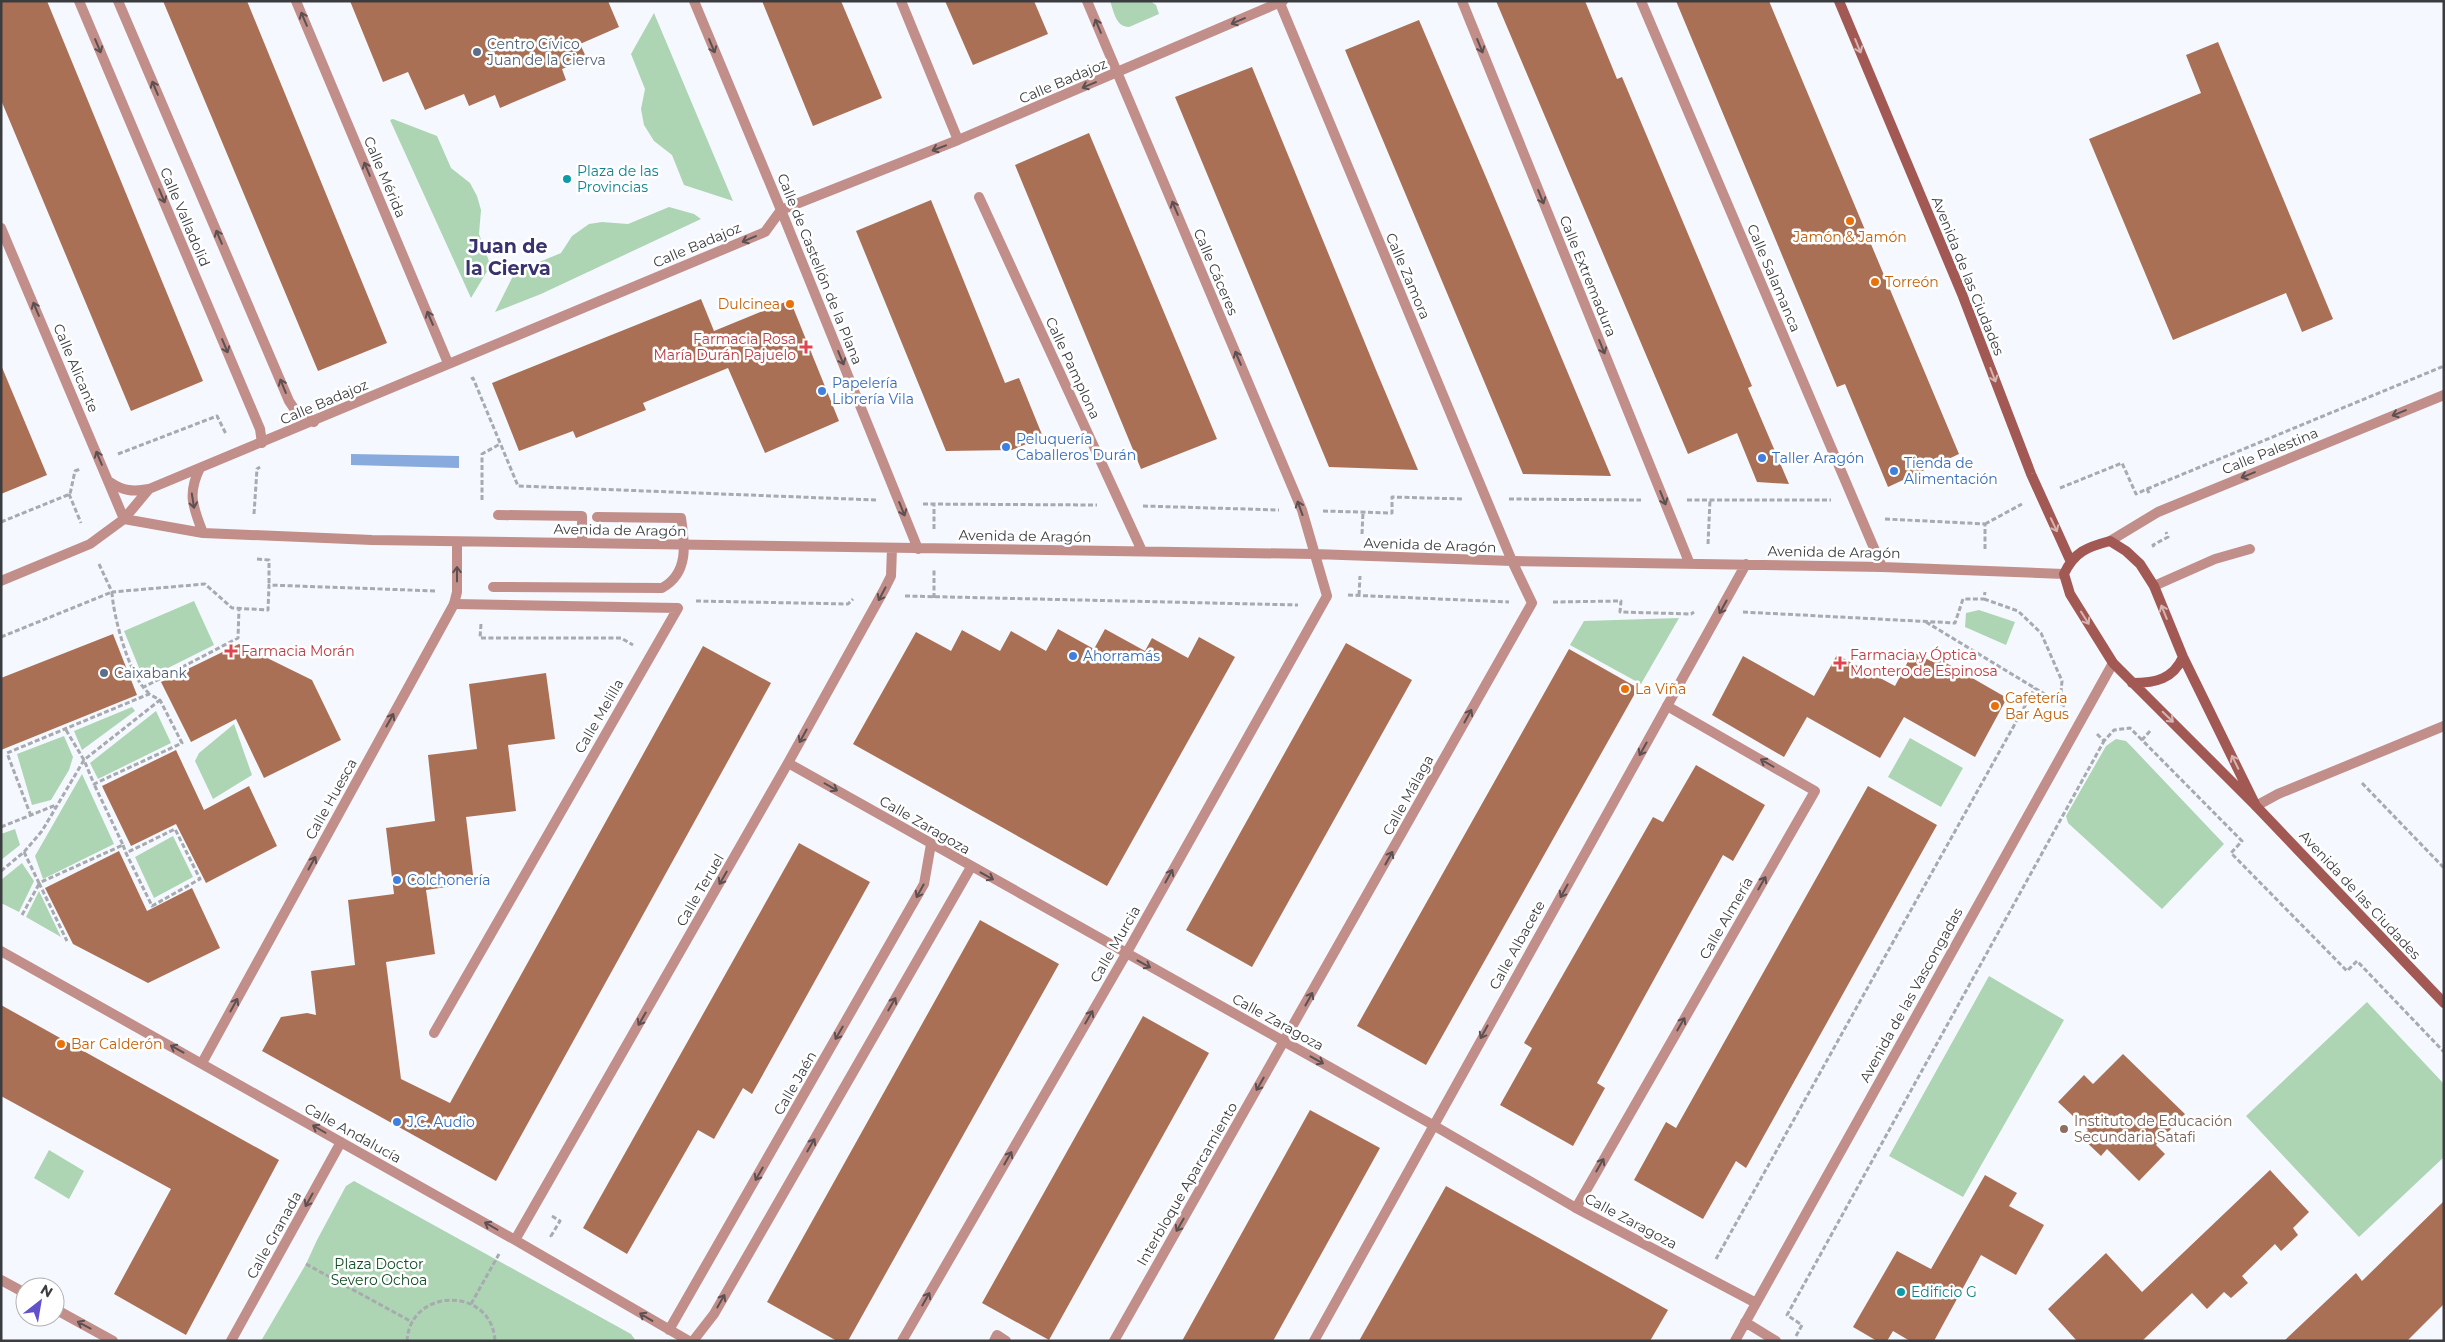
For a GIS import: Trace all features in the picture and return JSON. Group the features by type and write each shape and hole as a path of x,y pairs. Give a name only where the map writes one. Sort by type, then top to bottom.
{"street":[{"name":"Calle Valladolid","path":"80,1 260,429 262,444"},
{"name":"Calle Valladolid","path":"118,1 289,401 297,413 314,422"},
{"name":"Calle Mérida","path":"296,1 448,363"},
{"name":"Calle de Castellón de la Plana","path":"694,1 918,549"},
{"path":"900,1 958,140"},
{"name":"Calle Cáceres","path":"1087,1 1302,510 1314,554"},
{"name":"Calle Extremadura","path":"1462,1 1689,562"},
{"name":"Calle Salamanca","path":"1641,1 1882,567"},
{"name":"Avenida de las Ciudades","path":"1840,1 1962,294 2032,474 2070,560"},
{"name":"Calle Badajoz","path":"124,519 149,490 314,422 448,363 765,232 781,210 958,140 1280,2"},
{"name":"Calle Zamora","path":"1280,2 1512,561"},
{"name":"Calle Pamplona","path":"979,197 1142,551"},
{"name":"Calle Alicante","path":"1,228 110,482 124,519"},
{"name":"Calle Palestina","path":"2110,540 2158,512 2444,395"},
{"path":"200,468 193,482 191,496 203,533"},
{"path":"110,482 128,490 149,490"},
{"path":"498,515 582,516 582,543"},
{"path":"493,586 662,588 673,582 681,569 685,544 681,518 597,517"},
{"path":"1,581 90,544 124,519"},
{"name":"Avenida de Aragón","path":"124,519 203,533 457,542 1314,554 1512,561 1689,562 1882,567 2064,574"},
{"path":"2064,574 2070,560 2090,546 2110,540"},
{"name":"Avenida de las Ciudades","path":"2110,540 2140,564 2154,586 2183,657 2256,806"},
{"name":"Calle Huesca","path":"202,1063 454,604 457,592 457,542"},
{"name":"Calle Teruel","path":"516,1240 788,763 891,576 892,548"},
{"path":"2154,586 2215,559 2250,549"},
{"name":"Calle Murcia","path":"902,1341 1126,954 1327,596 1314,554"},
{"name":"Calle Málaga","path":"1285,1042 1532,603 1512,561"},
{"name":"Calle Albacete","path":"1314,1341 1746,564"},
{"name":"Avenida de las Ciudades","path":"2064,574 2070,594 2113,663 2256,806 2444,1003"},
{"name":"Calle Melilla","path":"434,1033 678,608 454,604"},
{"path":"2132,683 2152,683 2177,670 2183,657"},
{"name":"Avenida de las Vascongadas","path":"1734,1341 2081,716 2113,663"},
{"name":"Calle Almería","path":"1576,1208 1815,791 1667,706"},
{"path":"2256,806 2278,794 2444,726"},
{"name":"Calle Zaragoza","path":"788,763 970,867 1433,1125 1576,1208 1756,1303"},
{"name":"Calle Jaén","path":"674,1335 924,884 931,844"},
{"path":"694,1341 714,1314 970,867"},
{"name":"Calle Andalucía","path":"1,951 516,1240 674,1335 689,1341"},
{"name":"Interbloque Aparcamiento","path":"1114,1341 1285,1042"},
{"name":"Calle Granada","path":"231,1341 341,1142"},
{"path":"1,1280 15,1288"},
{"path":"65,1315 113,1341"},
{"path":"1745,1322 1776,1341"},
{"path":"994,1341 997,1335 1006,1341"}],"path":[{"path":"2147,489 2444,366"},
{"path":"94,784 182,743 160,700 142,688 113,613 112,592 68,494 75,471 217,416 245,474 258,468"},
{"path":"1,522 68,494"},
{"path":"1,637 112,592 205,584 232,608 268,610 269,584 457,592"},
{"path":"1984,599 2018,612 2041,633 2062,681 2060,703"},
{"path":"482,604 480,638 621,638 650,655"},
{"path":"142,688 238,638 239,609"},
{"path":"1926,622 2081,716 2104,741"},
{"path":"1706,1277 2035,688"},
{"path":"31,816 7,753 150,694"},
{"path":"1,871 24,852 42,831 84,760 160,700"},
{"path":"2142,740 2165,714"},
{"path":"1794,1341 1802,1324 1787,1315 2104,741 2114,730 2130,728 2242,841 2231,853 2347,971 2357,961 2444,1052"},
{"path":"66,730 84,760 126,853 152,906 200,879 175,829 126,853"},
{"path":"2346,766 2444,868"},
{"path":"1,827 56,805"},
{"path":"22,915 39,883 123,845"},
{"path":"24,852 67,941"},
{"path":"471,1304 497,1259"},
{"path":"306,1264 412,1322"},
{"path":"406,1341 407,1332 412,1322 423,1308 436,1301 451,1298 479,1308 489,1320 495,1341"}],"green space":[{"path":"1110,1 1150,1 1156,5 1159,14 1129,27 1125,26 1118,22"},
{"path":"654,13 733,201 684,185 672,155 654,141 644,125 641,109 645,89 631,54"},
{"path":"393,119 437,136 451,168 470,183 477,196 481,210 479,234 490,264 471,298 390,120"},
{"path":"669,207 694,214 701,219 541,294 495,312 515,272 561,253 572,236 589,224 602,222 628,224"},
{"path":"194,601 214,645 144,680 124,631"},
{"path":"1979,610 2015,622 2006,645 1965,627 1966,613"},
{"path":"1679,618 1641,684 1570,645 1584,621"},
{"path":"132,707 135,711 82,750 74,731"},
{"path":"156,711 171,743 98,779 90,763"},
{"path":"234,724 252,775 213,799 195,761 199,753"},
{"path":"64,736 73,757 69,770 51,800 32,805 17,754"},
{"path":"1910,738 1963,768 1941,807 1888,777"},
{"path":"2116,739 2126,741 2224,844 2162,909 2068,823 2066,816 2106,746"},
{"path":"82,774 114,844 43,879 35,856"},
{"path":"15,829 20,845 1,860 1,834"},
{"path":"173,836 193,877 154,898 135,857"},
{"path":"22,863 34,881 19,912 1,903 1,880"},
{"path":"39,891 61,937 26,917"},
{"path":"1989,976 2064,1020 1963,1197 1889,1156"},
{"path":"2367,1002 2444,1084 2444,1157 2359,1237 2246,1116"},
{"path":"49,1150 84,1171 69,1199 34,1178"},
{"name":"Plaza Doctor Severo Ochoa","path":"354,1181 631,1334 636,1341 261,1341 306,1264 346,1186"}],"water":[{"path":"351,454 459,456 459,468 351,465"}],"building":[{"path":"1,1 47,1 203,381 131,411 1,100"},
{"path":"163,1 247,1 387,343 318,371"},
{"name":"Centro Cívico Juan de la Cierva","path":"350,1 608,1 619,27 580,44 587,59 562,69 566,80 500,108 495,95 469,106 464,94 425,110 408,72 383,82"},
{"path":"762,1 841,1 882,98 813,126"},
{"path":"945,1 1034,1 1048,34 973,65"},
{"path":"1496,1 1585,1 1617,79 1622,77 1752,386 1748,388 1789,484 1757,482 1737,433 1688,454"},
{"path":"1676,1 1769,1 1959,454 1888,487 1845,384 1837,387"},
{"path":"1419,20 1611,476 1523,474 1345,50"},
{"path":"2218,42 2333,319 2302,332 2286,293 2173,340 2089,139 2201,93 2186,55"},
{"path":"1252,67 1418,470 1329,467 1175,97"},
{"path":"1089,133 1217,439 1141,469 1015,165"},
{"path":"931,200 1005,383 1019,378 1043,437 1012,450 946,451 856,231"},
{"path":"701,299 714,331 790,300 839,421 765,453 728,368 643,403 646,410 576,438 573,431 519,451 492,383"},
{"path":"1,365 47,475 1,494"},
{"path":"1058,629 1094,649 1105,629 1145,651 1152,638 1188,658 1199,637 1235,657 1107,886 853,744 916,632 951,651 962,630 1000,651 1011,631 1046,651"},
{"path":"113,634 137,695 1,750 1,678"},
{"path":"1346,643 1412,680 1252,967 1186,930"},
{"path":"239,644 312,680 341,740 264,778 236,719 191,742 161,682"},
{"path":"703,646 771,683 496,1181 262,1051 281,1017 307,1013 316,1015 311,971 355,965 348,900 394,894 386,828 435,821 428,755 477,749 469,684 546,673 555,739 508,745 516,811 466,817 474,883 426,890 435,954 386,962 401,1079 450,1103"},
{"path":"1569,649 1638,688 1426,1065 1357,1026"},
{"path":"1913,652 1931,661 1934,656 2007,698 1975,757 1904,717 1880,758 1807,717 1784,757 1712,715 1743,656 1814,696 1837,655 1895,686"},
{"path":"176,750 204,810 249,786 277,846 206,883 176,824 131,846 102,786"},
{"path":"1696,765 1765,805 1733,861 1723,855 1597,1083 1605,1088 1573,1146 1500,1105 1532,1048 1524,1043 1653,817 1663,822"},
{"path":"1868,786 1937,825 1746,1168 1736,1161 1703,1219 1634,1180 1666,1122 1676,1128"},
{"path":"799,843 870,882 752,1094 743,1088 714,1139 698,1130 627,1254 583,1228"},
{"path":"119,851 147,911 192,888 220,948 148,983 73,944 45,888"},
{"path":"980,920 1059,964 848,1341 837,1341 767,1302"},
{"path":"1,1005 279,1160 186,1335 114,1294 171,1189 1,1096"},
{"path":"1143,1016 1209,1053 1049,1340 982,1303"},
{"path":"2123,1054 2185,1114 2156,1145 2165,1154 2139,1181 2107,1149 2101,1156 2081,1137 2088,1130 2058,1102 2084,1075 2093,1084"},
{"path":"1310,1110 1380,1148 1273,1341 1182,1341"},
{"path":"2270,1170 2309,1212 2293,1228 2298,1235 2281,1251 2275,1244 2242,1276 2248,1283 2231,1298 2224,1292 2207,1309 2192,1293 2142,1341 2077,1341 2048,1309 2106,1253 2142,1292"},
{"path":"1985,1175 2017,1193 2009,1206 2044,1225 2016,1275 1981,1255 1934,1341 1910,1341 1893,1331 1887,1341 1877,1341 1853,1327 1897,1251 1931,1269"},
{"path":"1446,1186 1668,1310 1650,1341 1359,1341"},
{"path":"2444,1201 2444,1304 2407,1341 2284,1341 2356,1273 2362,1281"}],"place":[{"name":"Centro Cívico Juan de la Cierva","path":"477,52"},
{"name":"Plaza de las Provincias","path":"567,179"},
{"name":"Jamón & Jamón","path":"1850,221"},
{"name":"Torreón","path":"1875,282"},
{"name":"Dulcinea","path":"790,304"},
{"name":"Farmacia Rosa María Durán Pajuelo","path":"806,347"},
{"name":"Papelería Librería Vila","path":"822,391"},
{"name":"Peluquería Caballeros Durán","path":"1006,447"},
{"name":"Taller Aragón","path":"1762,458"},
{"name":"Tienda de Alimentación","path":"1894,471"},
{"name":"Farmacia Morán","path":"231,651"},
{"name":"Ahorramás","path":"1073,656"},
{"name":"Farmacia y Óptica Montero de Espinosa","path":"1840,663"},
{"name":"Caixabank","path":"104,673"},
{"name":"La Viña","path":"1625,689"},
{"name":"Cafetería Bar Agus","path":"1995,706"},
{"name":"Colchonería","path":"397,880"},
{"name":"Bar Calderón","path":"61,1044"},
{"name":"J.C. Audio","path":"397,1122"},
{"name":"Instituto de Educación Secundaria Satafi","path":"2064,1129"},
{"name":"Edificio G","path":"1901,1292"}],"district":[{"name":"Juan de la Cierva","path":"508,257"}]}
